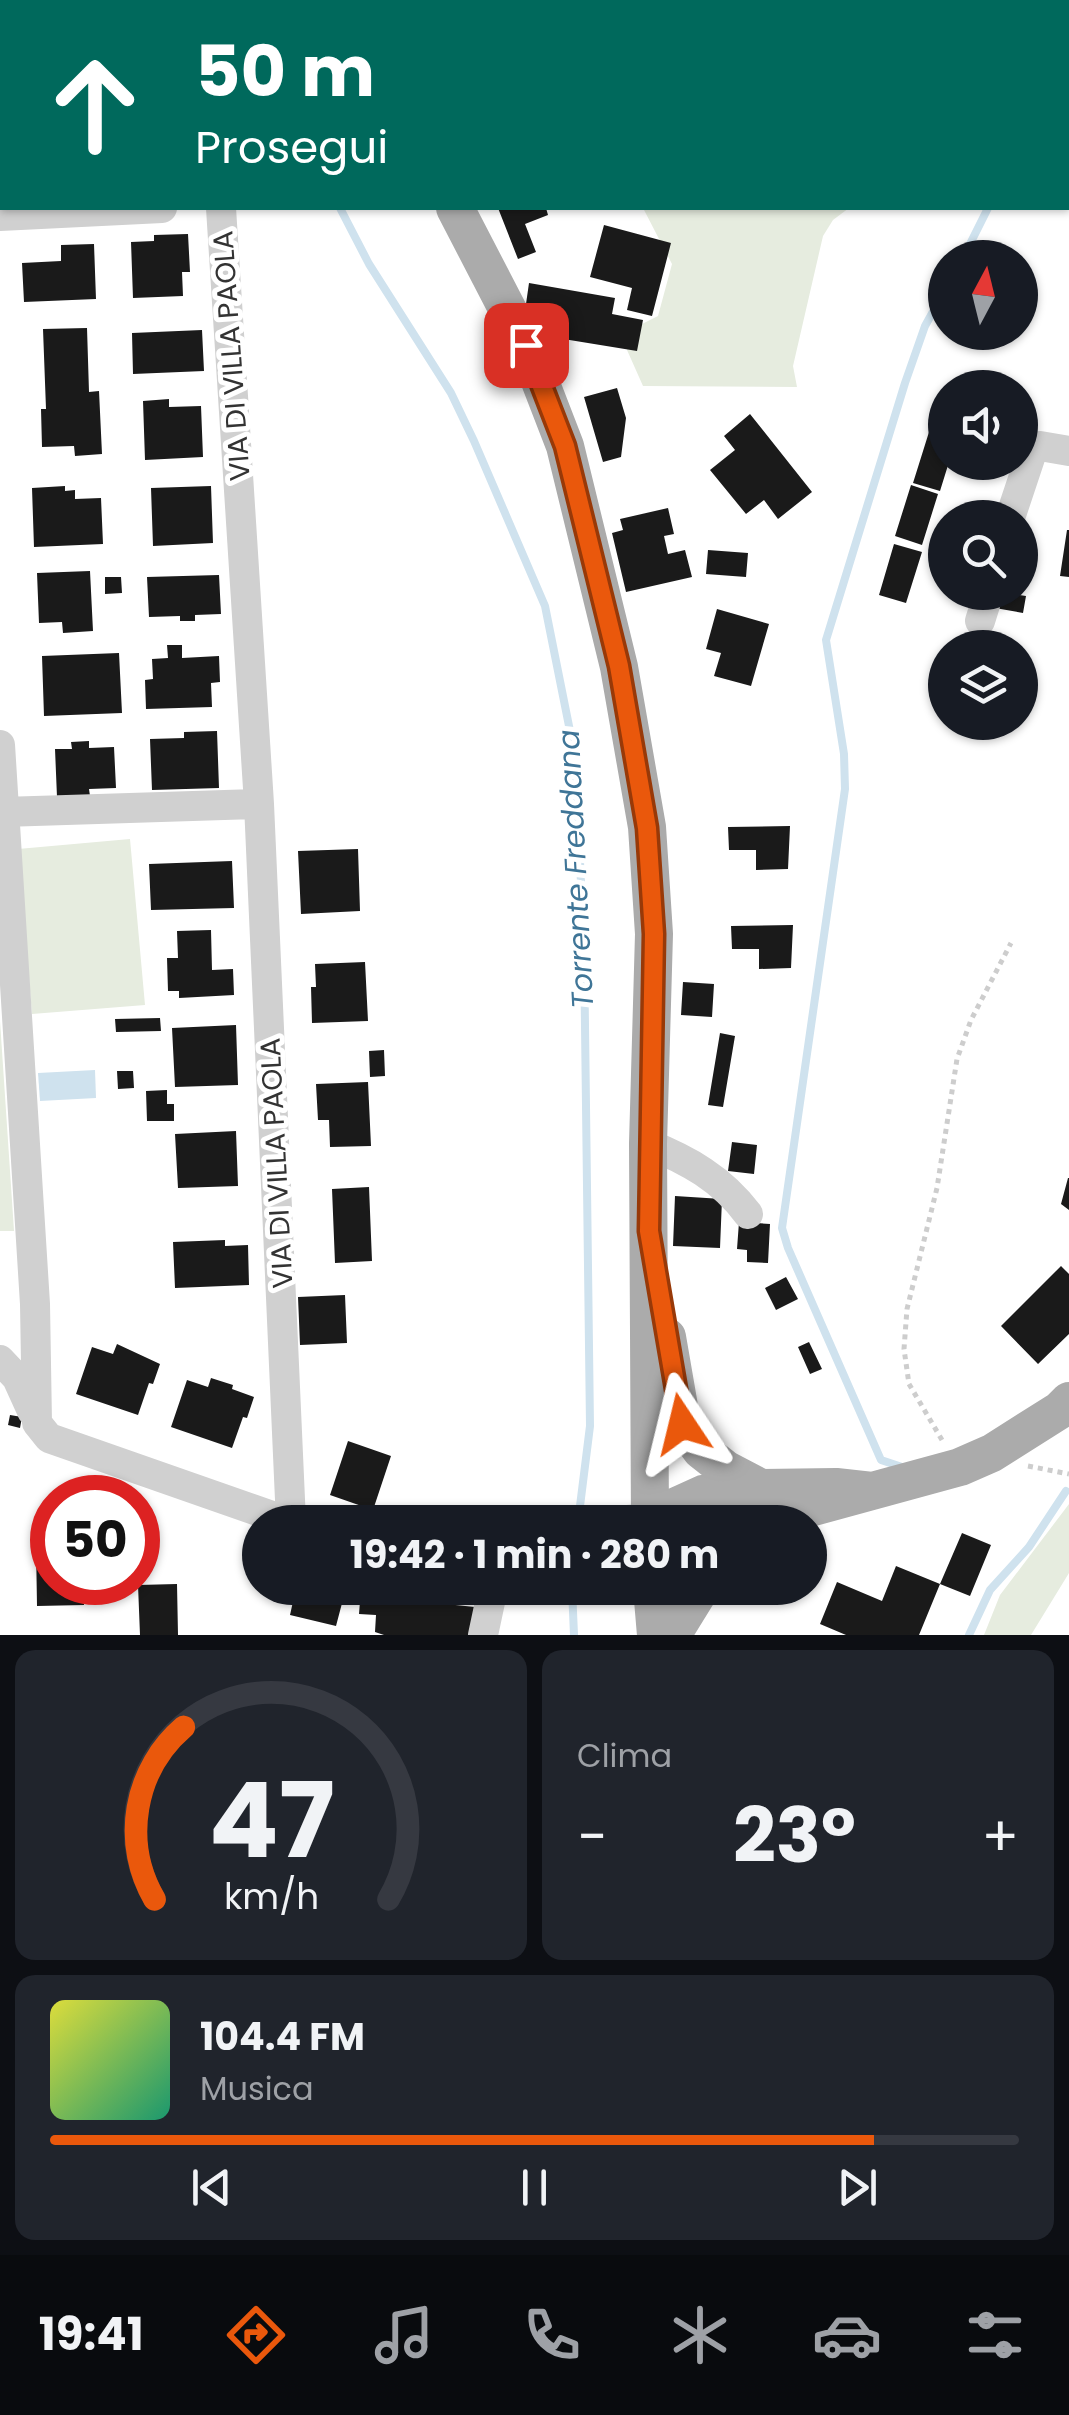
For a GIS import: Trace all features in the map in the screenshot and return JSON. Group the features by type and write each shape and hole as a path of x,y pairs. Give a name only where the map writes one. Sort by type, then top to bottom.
{"main road":[{"path":"456,210 526,345 565,446 619,666 647,828 654,934 644,1505"},
{"path":"649,1231 682,1424 701,1450 762,1505"},
{"path":"806,1505 960,1467 992,1453 1069,1401"},
{"path":"678,1505 702,1494 742,1505"},
{"path":"653,1605 656,1635"},
{"path":"672,1635 691,1605"}],"street":[{"path":"0,216 122,210"},
{"name":"VIA DI VILLA PAOLA","path":"221,210 259,804 289,1505"},
{"path":"1016,500 1033,449 1040,446 1069,451"},
{"path":"0,745 35,1304 37,1423"},
{"path":"3,812 259,804"},
{"path":"648,1144 688,1160 732,1193 748,1214"},
{"path":"0,1360 18,1378 37,1423 50,1438 242,1505"},
{"path":"483,1635 486,1605"}],"path":[{"path":"960,1467 923,1413 909,1384 904,1349 907,1309 937,1188 958,1059 971,1020 1011,943"}],"shaded area":[{"path":"644,210 846,210 833,220 823,236 793,366 797,387 643,386 627,350 628,331 658,316 672,264"},
{"path":"130,839 145,1005 32,1014 18,849"},
{"path":"0,1021 14,1231 0,1231"},
{"path":"1069,1504 1069,1573 1031,1635 984,1635 1000,1595"}],"water":[{"path":"95,1070 96,1098 40,1101 38,1073"}],"building":[{"path":"499,210 547,210 548,215 525,224 536,252 518,259"},
{"path":"604,225 671,243 652,316 627,310 632,288 590,277"},
{"path":"188,234 190,272 182,272 183,296 133,298 131,242 154,241 154,235"},
{"path":"94,244 96,299 24,302 22,263 61,261 61,245"},
{"path":"529,283 615,298 612,314 643,320 637,351 545,336 526,304"},
{"path":"87,328 89,392 99,391 102,454 75,456 74,446 42,447 41,409 46,409 43,329"},
{"path":"202,330 204,371 133,374 132,333"},
{"path":"617,388 626,418 621,457 603,462 584,397"},
{"path":"169,399 169,407 201,406 203,457 145,460 143,401"},
{"path":"750,414 812,492 778,519 764,500 746,514 710,470 735,450 724,436"},
{"path":"928,435 928,480 943,480 940,491 913,483"},
{"path":"911,485 938,494 936,500 928,500 928,526 922,545 895,536"},
{"path":"65,486 65,491 75,490 75,499 101,498 103,544 34,547 32,488"},
{"path":"211,486 213,543 153,546 151,488"},
{"path":"668,508 674,534 664,536 668,554 685,550 692,577 626,592 612,533 623,530 620,519"},
{"path":"1069,530 1069,577 1060,576"},
{"path":"894,544 922,552 906,603 879,595"},
{"path":"708,550 748,553 746,577 706,574"},
{"path":"90,571 93,631 63,633 62,622 39,623 37,573"},
{"path":"219,575 221,614 195,615 195,621 180,621 180,616 149,617 147,577"},
{"path":"105,577 121,577 122,593 105,594"},
{"path":"717,609 769,624 751,686 714,676 721,653 706,649"},
{"path":"167,645 182,645 182,658 219,656 220,682 211,683 212,707 146,709 145,680 153,679 152,659 168,658"},
{"path":"119,653 122,713 44,716 42,656"},
{"path":"217,731 219,788 152,790 150,739 184,738 184,732"},
{"path":"89,741 89,748 114,747 116,788 89,789 90,796 57,797 55,749 72,749 71,742"},
{"path":"790,826 788,869 756,870 756,850 729,850 728,827"},
{"path":"358,849 360,911 301,914 298,851"},
{"path":"232,861 234,908 151,910 149,864"},
{"path":"793,925 791,968 759,969 759,949 732,949 731,926"},
{"path":"211,930 212,970 233,969 234,995 179,998 179,991 168,991 167,958 178,958 177,931"},
{"path":"365,962 368,1021 312,1023 315,964"},
{"path":"683,982 714,984 712,1017 681,1015"},
{"path":"160,1018 161,1031 116,1032 115,1019"},
{"path":"236,1025 238,1085 175,1087 172,1028"},
{"path":"720,1033 735,1036 723,1107 708,1105"},
{"path":"384,1050 385,1076 370,1077 369,1051"},
{"path":"117,1071 133,1071 134,1088 118,1089"},
{"path":"368,1082 371,1146 330,1147 329,1120 318,1120 316,1084"},
{"path":"167,1090 167,1104 174,1104 174,1121 147,1121 146,1091"},
{"path":"236,1131 238,1186 178,1188 175,1134"},
{"path":"732,1142 757,1145 754,1174 728,1171"},
{"path":"1069,1178 1069,1210 1061,1204"},
{"path":"369,1187 372,1261 335,1263 332,1189"},
{"path":"675,1196 722,1199 720,1248 673,1246"},
{"path":"739,1222 770,1224 768,1263 747,1262 747,1250 737,1249"},
{"path":"225,1240 225,1246 248,1245 249,1285 175,1288 173,1242"},
{"path":"1061,1266 1069,1274 1069,1334 1038,1364 1001,1326"},
{"path":"786,1277 798,1299 776,1310 765,1288"},
{"path":"345,1295 347,1343 300,1345 298,1297"},
{"path":"809,1342 822,1369 810,1374 798,1347"},
{"path":"117,1344 160,1364 138,1415 76,1394 92,1347 113,1354"},
{"path":"211,1378 254,1397 232,1448 171,1427 187,1380 208,1387"},
{"path":"10,1415 22,1417 20,1428 8,1425"},
{"path":"348,1441 391,1456 375,1505 359,1505 330,1495"},
{"path":"962,1533 991,1545 970,1596 940,1584"},
{"path":"896,1566 940,1584 919,1635 846,1635 820,1624 837,1582 882,1601"},
{"path":"160,1584 177,1584 178,1635 140,1635 139,1605 160,1605"},
{"path":"292,1605 342,1605 336,1626 290,1615"},
{"path":"360,1605 475,1607 472,1635 384,1635 375,1632 376,1615 359,1614"}],"waterway":[{"name":"Torrente Freddana","path":"341,210 369,264 451,393 545,606 575,756 584,946 590,1426 580,1505"},
{"path":"972,240 987,210"},
{"path":"902,1467 881,1460 782,1228 845,789 844,754 826,640 928,321"},
{"path":"969,1635 990,1590 1029,1547 1066,1491"},
{"name":"Torrente Freddana","path":"573,1605 574,1635"}],"route":[{"path":"526,345 565,446 619,666 647,828 654,934 649,1231 682,1424"}]}
